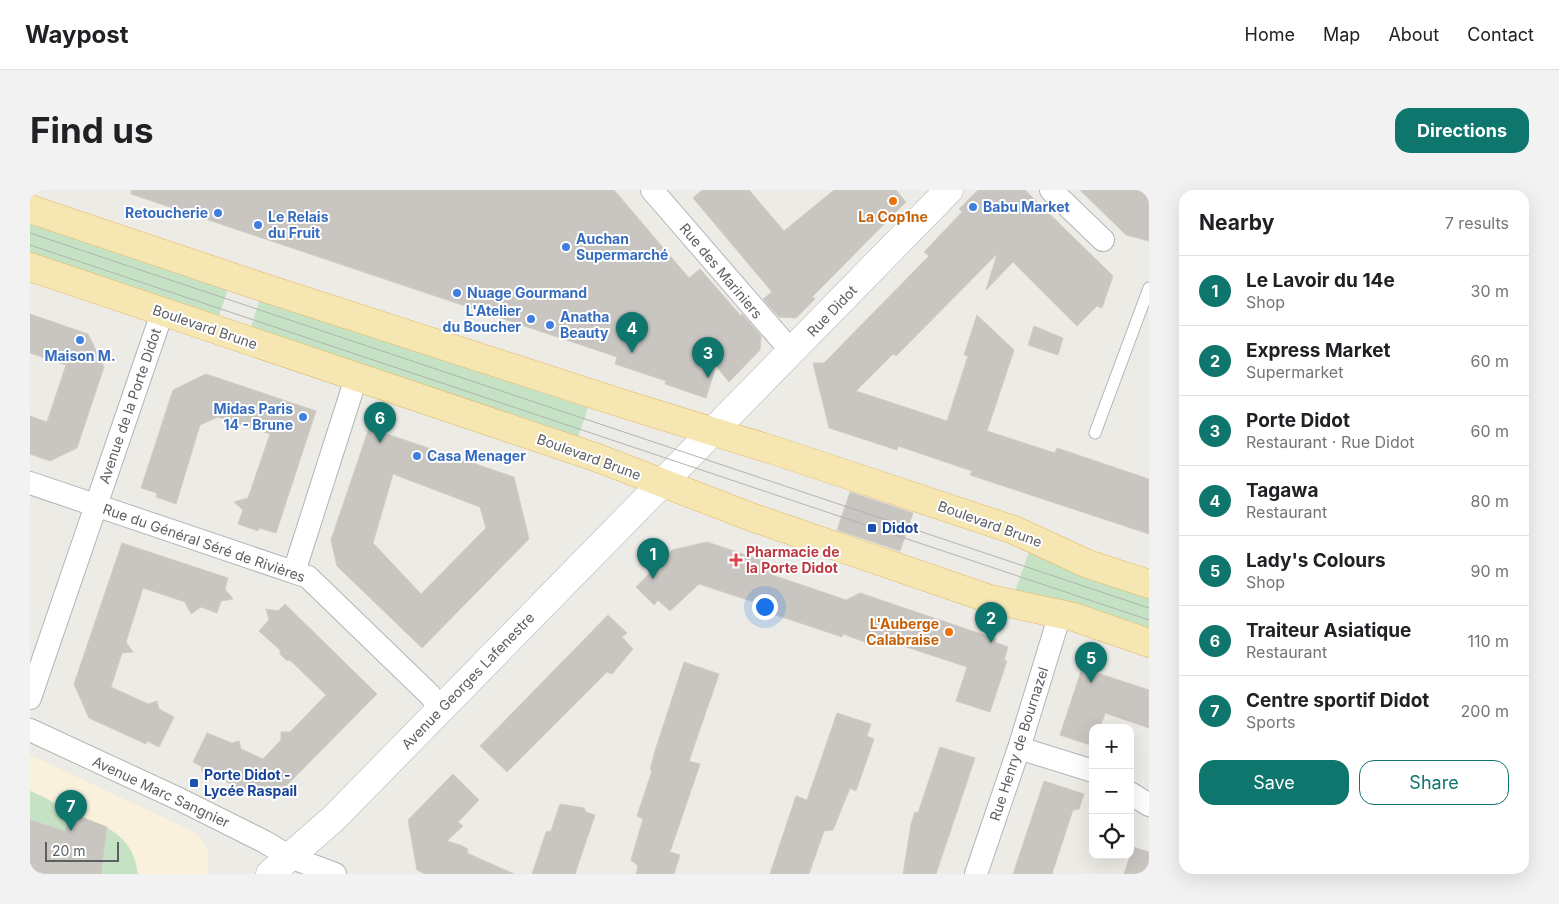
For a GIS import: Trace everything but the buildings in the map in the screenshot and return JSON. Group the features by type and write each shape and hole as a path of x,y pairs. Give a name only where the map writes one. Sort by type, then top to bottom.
{"main road":[{"name":"Boulevard Brune","path":"30,209 265,288 714,431 1014,530 1088,564 1149,584"},
{"name":"Boulevard Brune","path":"30,267 595,458 754,518 990,599 1060,614 1149,643"}],"street":[{"name":"Rue des Mariniers","path":"652,190 792,352"},
{"name":"Rue Didot","path":"714,431 949,190"},
{"path":"1051,190 1103,240"},
{"name":"Avenue de la Porte Didot","path":"30,698 162,313"},
{"path":"294,572 356,378"},
{"name":"Avenue Georges Lafenestre","path":"280,866 334,818 714,431"},
{"name":"Rue du Général Séré de Rivières","path":"30,483 308,577 430,695 440,708"},
{"name":"Rue Henry de Bournazel","path":"976,874 1019,748 1060,614"},
{"name":"Avenue Marc Sangnier","path":"30,730 179,799 265,842 280,866 335,874"},
{"path":"1019,748 1089,770"},
{"path":"1134,796 1149,805"}],"lane":[{"path":"1095,433 1149,288"}],"shaded area":[{"path":"30,755 190,830 199,836 208,851 208,874 138,874 130,851 118,834 107,827 63,811 52,801 30,791"}],"green space":[{"path":"30,220 229,286 218,319 30,257"},
{"path":"260,298 588,408 577,440 250,330"},
{"path":"1030,549 1149,596 1149,632 1014,594"},
{"path":"30,791 53,802 61,810 111,830 129,847 135,859 138,874 30,874"}],"tram line":[{"path":"30,233 1149,608"},
{"path":"30,245 1149,620"}],"place":[{"name":"La Cop1ne","path":"893,201"},
{"name":"Babu Market","path":"973,207"},
{"name":"Retoucherie","path":"218,213"},
{"name":"Le Relais du Fruit","path":"258,225"},
{"name":"Auchan Supermarché","path":"566,247"},
{"name":"Nuage Gourmand","path":"457,293"},
{"name":"L'Atelier du Boucher","path":"531,319"},
{"name":"Anatha Beauty","path":"550,325"},
{"name":"Maison M.","path":"80,340"},
{"name":"Tagawa","path":"632,353"},
{"name":"Porte Didot","path":"708,378"},
{"name":"Midas Paris 14 - Brune","path":"303,417"},
{"name":"Traiteur Asiatique","path":"380,443"},
{"name":"Casa Menager","path":"417,456"},
{"name":"Didot","path":"872,528"},
{"name":"Pharmacie de la Porte Didot","path":"736,560"},
{"name":"Le Lavoir du 14e","path":"653,579"},
{"name":"L'Auberge Calabraise","path":"949,632"},
{"name":"Express Market","path":"991,643"},
{"name":"Lady's Colours","path":"1091,683"},
{"name":"Porte Didot - Lycée Raspail","path":"194,783"},
{"name":"Centre sportif Didot","path":"71,831"}]}
